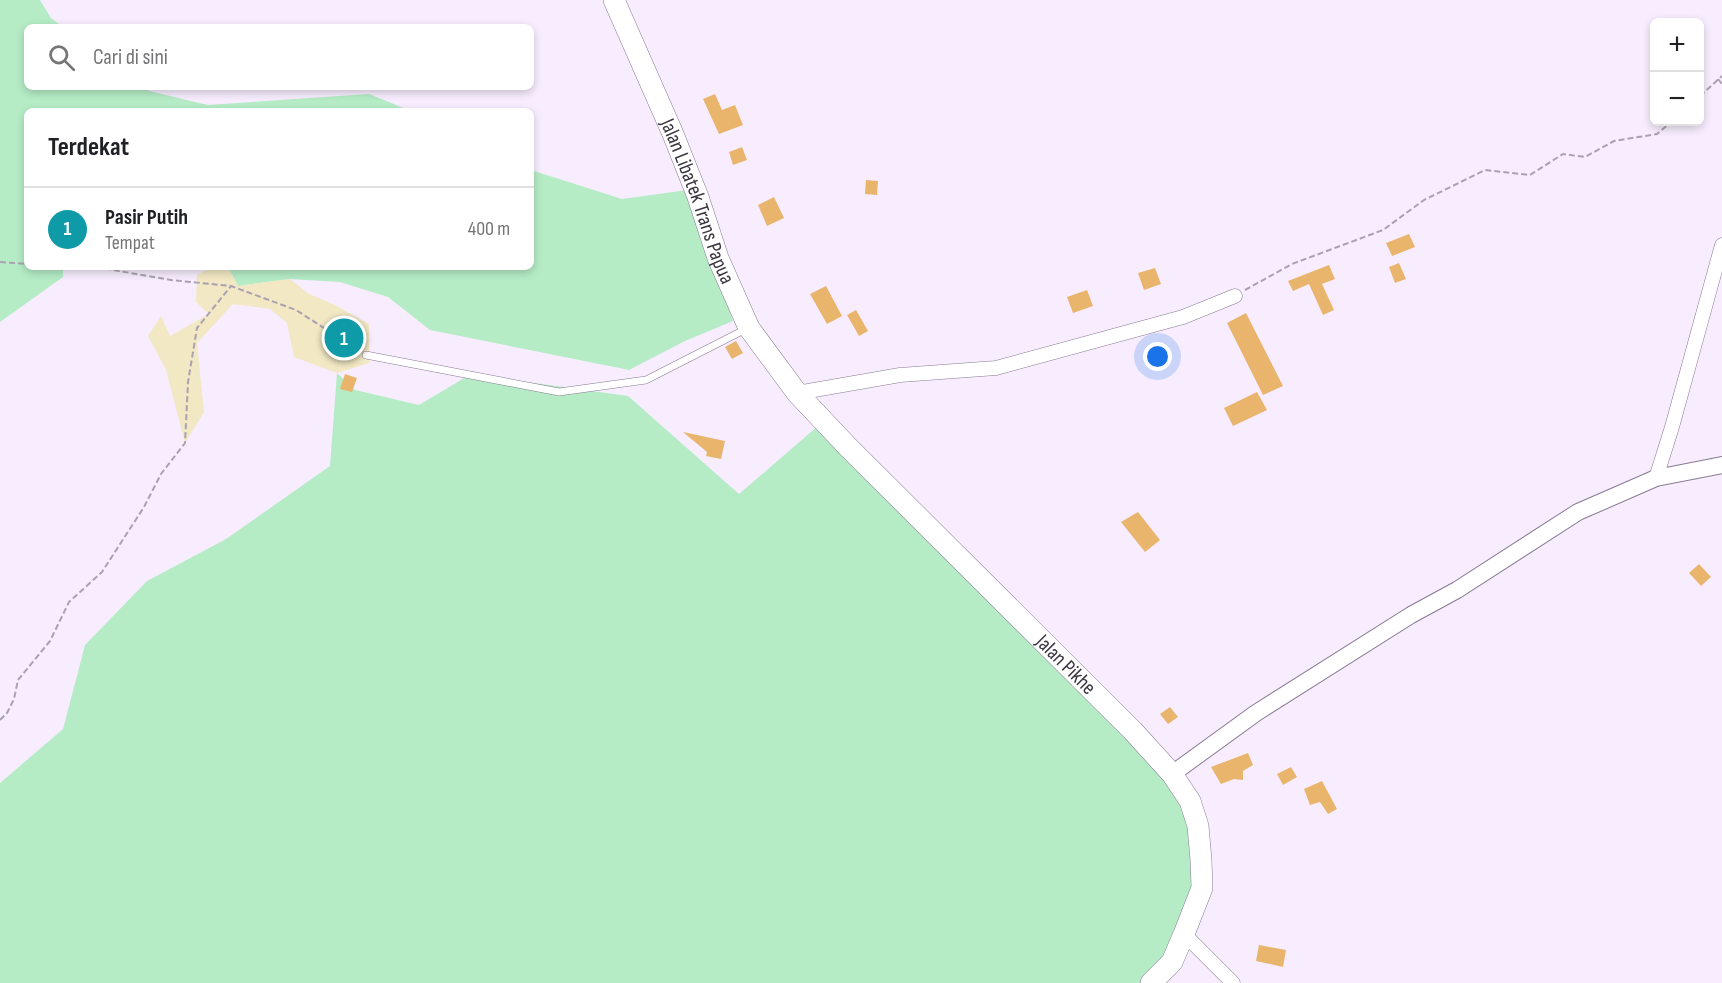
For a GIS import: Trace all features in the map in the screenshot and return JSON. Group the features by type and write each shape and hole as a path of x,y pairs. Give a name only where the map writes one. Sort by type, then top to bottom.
{"highway":[{"name":"Jalan Libatek Trans Papua","path":"614,0 699,197 718,258 749,328 797,393"},
{"name":"Jalan Pikhe","path":"797,393 924,524 1049,645 1172,774 1190,801 1198,826 1202,888 1172,962 1151,983"}],"street":[{"path":"1656,478 1722,245"},
{"path":"797,393 900,375 996,368 1183,317 1235,296"},
{"path":"1172,774 1256,713 1411,615 1457,590 1578,512 1656,478 1722,465"},
{"path":"1184,934 1233,983"}],"lane":[{"path":"366,355 559,392 646,380 749,328"}],"path":[{"path":"1704,92 1722,76"},
{"path":"1718,80 1722,84"},
{"path":"1235,296 1292,264 1383,230 1424,200 1485,170 1530,175 1563,154 1585,157 1614,141 1657,134 1666,126"},
{"path":"0,262 24,264"},
{"path":"113,270 171,280 231,286 296,310 366,355"},
{"path":"0,720 7,713 14,699 18,680 50,640 69,602 102,572 144,507 161,474 185,443 188,382 197,328 231,286"}],"green space":[{"path":"0,0 40,0 51,18 59,24 24,24 24,90 148,90 208,105 369,94 404,108 24,108 24,270 63,270 63,277 0,322"},
{"path":"534,171 622,199 687,190 733,321 685,341 629,370 430,330 388,297 340,282 290,279 238,286 230,270 534,270"},
{"path":"337,373 355,390 419,405 471,374 628,396 739,494 819,425 1166,774 1192,816 1198,875 1169,949 1144,983 0,983 0,783 63,729 85,645 147,581 226,539 330,466"}],"sand":[{"path":"206,270 230,270 238,286 290,279 309,294 369,324 369,363 337,373 294,357 287,323 270,309 233,304 197,343 204,412 185,443 166,370 148,336 161,316 170,336 209,314 196,302 197,275"}],"building":[{"path":"715,94 722,110 735,105 743,125 719,134 703,99"},
{"path":"742,147 747,160 733,165 729,152"},
{"path":"866,180 878,181 877,195 865,194"},
{"path":"774,197 784,218 767,226 758,205"},
{"path":"1409,234 1415,247 1392,256 1386,243"},
{"path":"1399,263 1406,279 1395,283 1389,267"},
{"path":"1329,265 1335,279 1322,284 1334,310 1323,315 1309,284 1293,291 1288,281"},
{"path":"1155,268 1161,284 1144,290 1138,273"},
{"path":"826,286 842,316 827,324 810,294"},
{"path":"1087,290 1093,306 1073,313 1067,297"},
{"path":"856,310 868,331 859,336 847,315"},
{"path":"1246,313 1283,386 1263,395 1227,323"},
{"path":"736,341 743,353 732,359 725,347"},
{"path":"345,374 357,378 352,392 340,389"},
{"path":"1257,392 1267,410 1233,426 1224,408"},
{"path":"683,432 725,441 721,459 706,456 707,452"},
{"path":"1138,512 1160,540 1145,552 1121,522"},
{"path":"1699,564 1711,577 1701,586 1689,573"},
{"path":"1170,707 1178,717 1168,724 1160,714"},
{"path":"1248,753 1253,765 1243,771 1243,780 1234,779 1221,784 1211,767"},
{"path":"1291,767 1297,777 1283,785 1277,774"},
{"path":"1322,781 1337,809 1328,814 1320,802 1310,805 1304,789"},
{"path":"1259,945 1286,950 1283,967 1256,961"}],"place":[{"name":"Pasir Putih","path":"344,338"}]}
